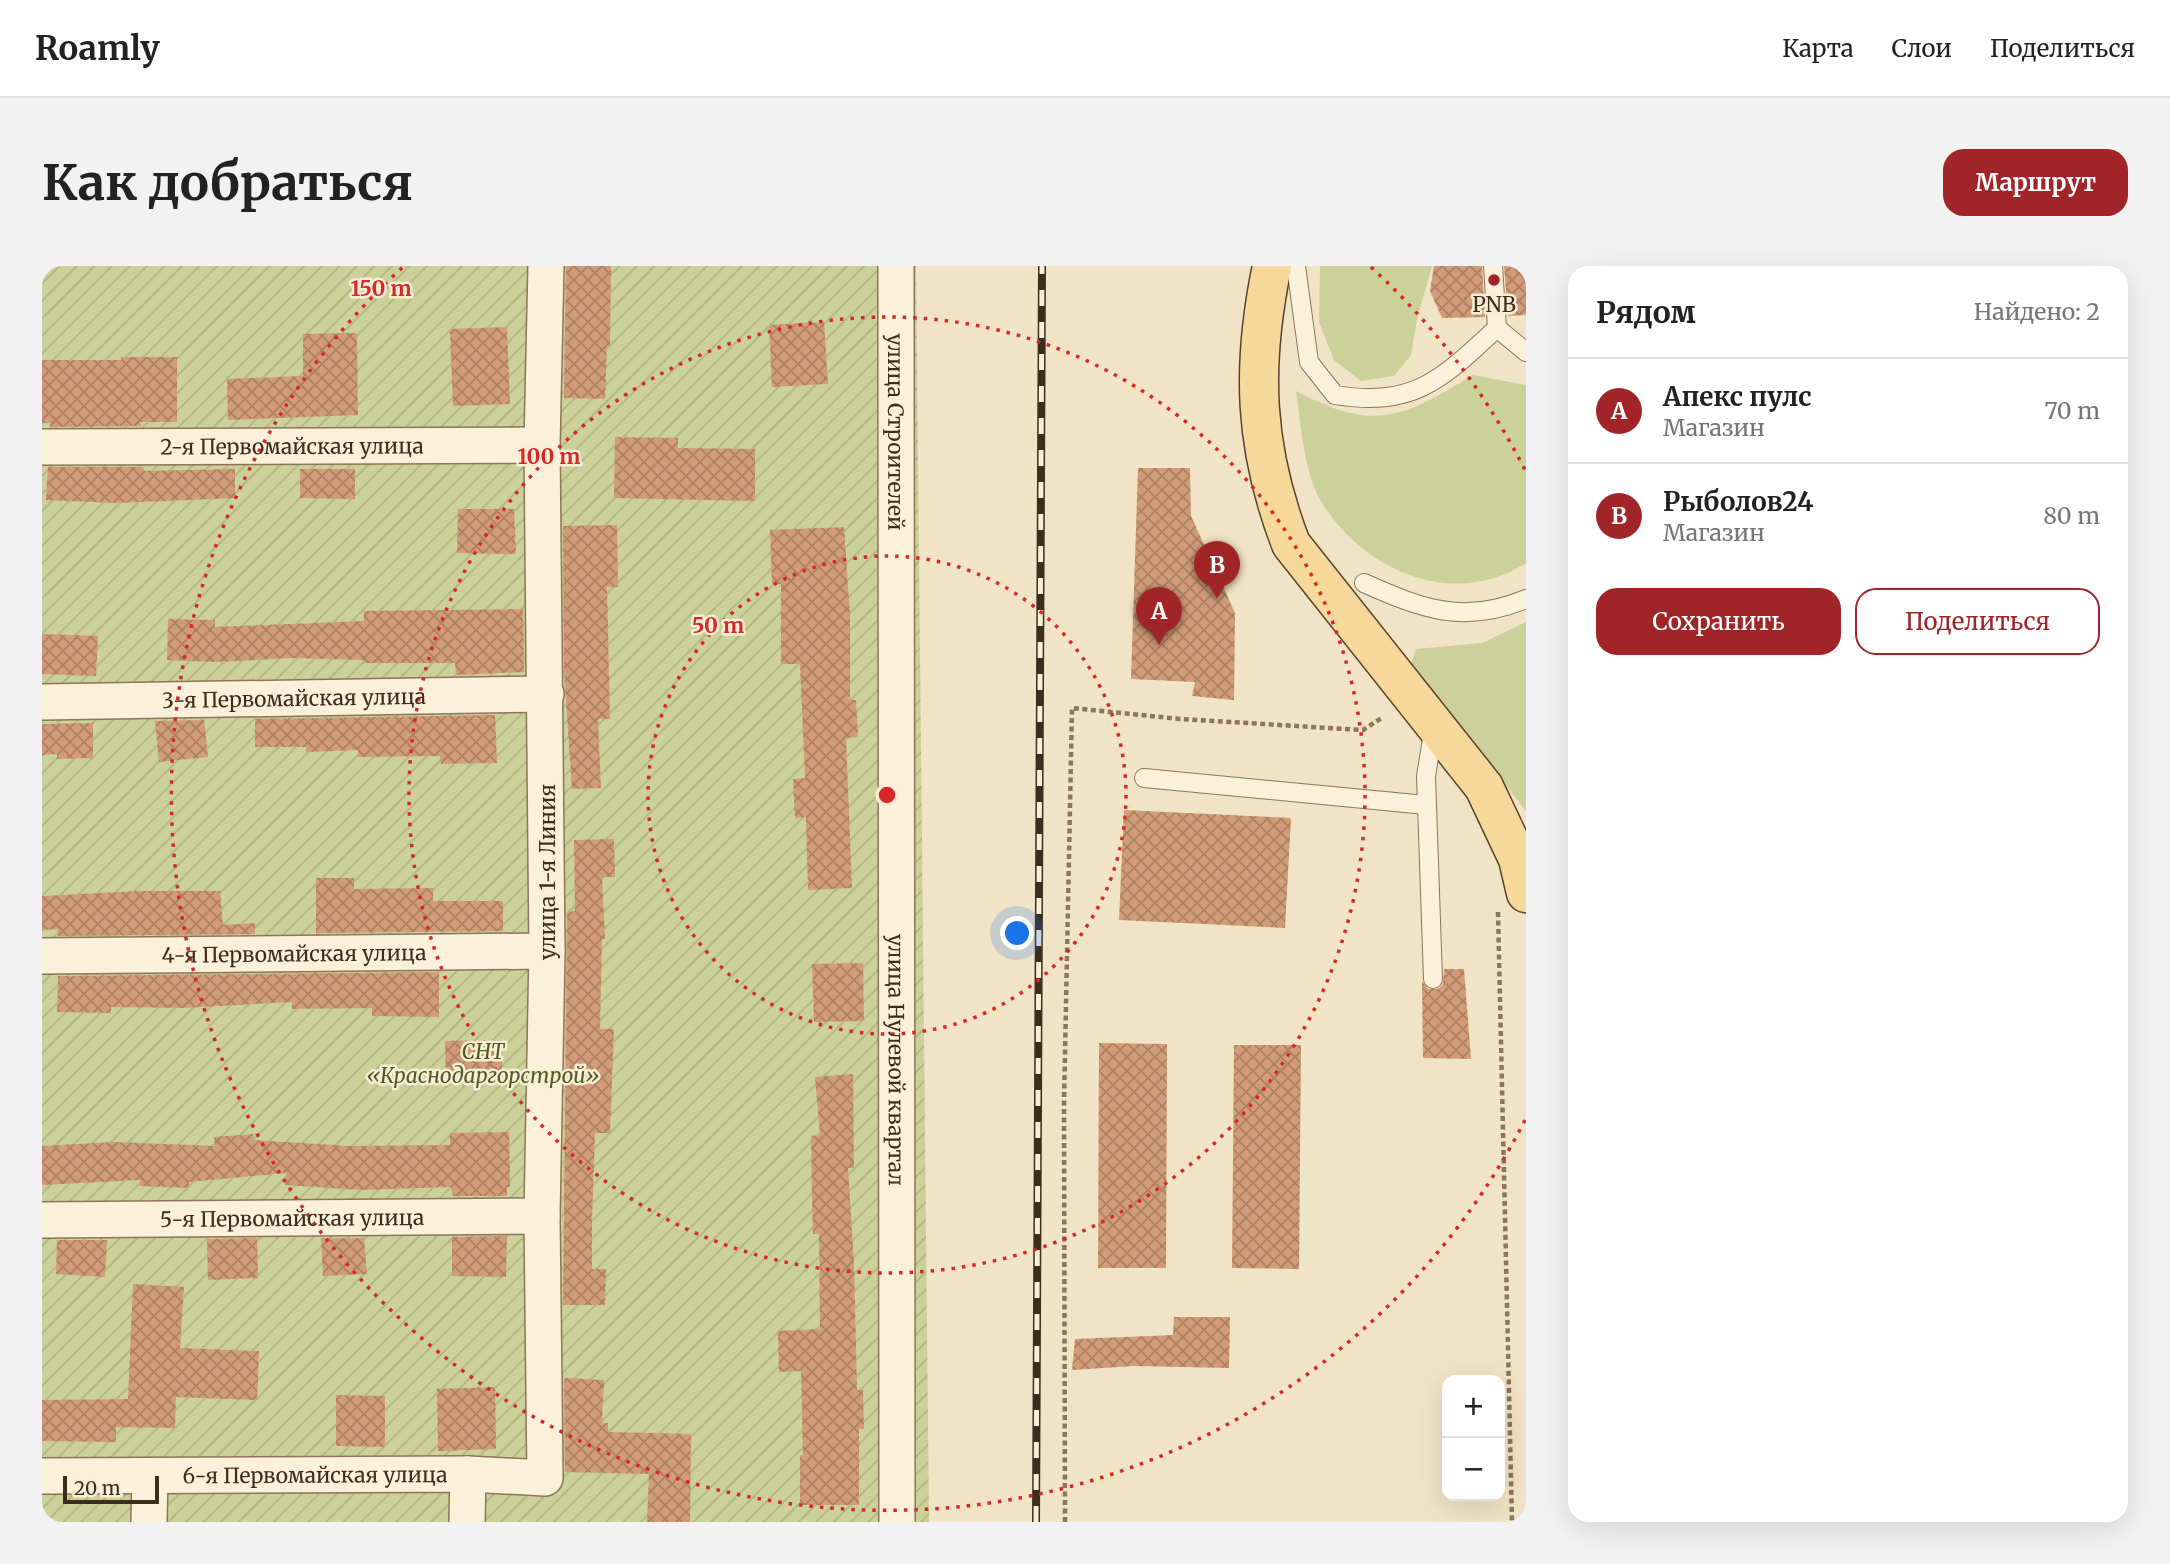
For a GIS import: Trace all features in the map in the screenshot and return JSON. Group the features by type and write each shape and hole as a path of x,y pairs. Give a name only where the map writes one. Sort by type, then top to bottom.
{"main road":[{"path":"1257,266 1262,314"},
{"path":"1272,266 1262,314 1258,385 1263,455 1275,501 1291,544 1484,787 1518,859 1512,899"}],"street":[{"name":"улица 1-я Линия","path":"545,1478 542,1216 547,951 542,445 546,266"},
{"name":"улица Строителей","path":"896,266 896,598"},
{"name":"2-я Первомайская улица","path":"42,447 542,445"},
{"name":"улица Нулевой квартал","path":"896,598 897,1522"},
{"name":"3-я Первомайская улица","path":"42,702 546,694"},
{"name":"4-я Первомайская улица","path":"42,956 547,951"},
{"name":"5-я Первомайская улица","path":"42,1220 542,1216"},
{"name":"6-я Первомайская улица","path":"42,1476 468,1474 545,1478"},
{"path":"467,1522 468,1474"},
{"path":"149,1522 150,1476"}],"lane":[{"path":"1296,266 1309,362 1335,395 1367,400 1403,394 1442,379 1497,328"},
{"path":"1493,266 1497,328 1526,352"},
{"path":"1364,583 1422,607 1473,614 1502,609 1526,598"},
{"path":"1433,979 1426,776 1434,723"},
{"path":"1143,778 1426,804"}],"path":[{"path":"1065,1522 1064,1103 1072,708 1180,719 1363,730 1384,716 1397,680"},
{"path":"1512,899 1512,1522"}],"green space":[{"name":"СНТ «Краснодаргорстрой»","path":"42,266 916,266 929,1522 42,1522"},
{"path":"1320,266 1432,266 1417,319 1411,355 1394,376 1361,381 1334,360 1319,322"},
{"path":"1473,375 1526,385 1526,563 1498,577 1469,583 1440,582 1412,576 1385,564 1360,547 1339,526 1321,501 1315,490 1304,448 1296,391 1346,412 1367,416 1387,415 1426,402"},
{"path":"1526,622 1526,811 1411,663 1416,649 1482,643"}],"building":[{"path":"566,266 611,266 610,346 607,346 605,399 564,398"},
{"path":"1434,266 1482,266 1485,317 1442,318 1430,291"},
{"path":"1504,266 1526,266 1526,315 1508,316"},
{"path":"824,322 828,384 772,387 769,325"},
{"path":"507,327 510,404 453,406 450,329"},
{"path":"357,333 358,415 228,420 227,379 303,376 303,334"},
{"path":"121,357 177,357 177,422 140,422 141,426 50,427 50,423 42,423 42,360 121,360"},
{"path":"615,437 678,438 678,448 755,449 755,501 614,498"},
{"path":"48,467 143,467 144,471 235,469 235,498 116,503 46,500"},
{"path":"1138,468 1190,468 1191,516 1235,613 1234,700 1192,696 1195,682 1131,679"},
{"path":"300,469 355,469 355,499 300,498"},
{"path":"458,509 514,509 516,554 457,553"},
{"path":"617,525 618,587 607,587 610,719 598,719 601,788 572,789 564,671 563,526"},
{"path":"844,527 850,615 850,700 856,700 858,737 846,738 852,888 808,890 806,817 795,818 793,779 805,778 800,664 781,664 781,584 772,584 770,530"},
{"path":"523,609 524,672 456,675 455,663 363,663 363,660 292,658 216,662 167,660 168,619 215,620 215,627 364,621 364,611"},
{"path":"42,634 98,636 96,676 42,674"},
{"path":"495,715 497,763 441,764 440,756 358,757 358,750 306,752 306,747 255,747 255,719"},
{"path":"204,720 208,757 159,762 155,721"},
{"path":"93,723 93,758 57,759 57,754 42,755 42,724"},
{"path":"1124,810 1291,818 1285,928 1119,920"},
{"path":"614,839 615,877 602,877 605,939 602,939 600,1029 614,1029 610,1133 595,1133 592,1221 592,1269 606,1269 605,1305 563,1305 567,912 575,911 574,840"},
{"path":"316,878 354,878 354,889 433,888 433,901 503,901 503,931 316,933"},
{"path":"139,891 220,891 223,925 255,923 255,934 58,936 58,929 42,930 42,896"},
{"path":"863,963 864,1021 814,1022 812,964"},
{"path":"1444,969 1464,969 1471,1059 1423,1058 1422,981 1428,989 1438,989 1443,984"},
{"path":"439,972 439,1017 372,1016 372,1008 292,1009 292,1002 183,1008 111,1007 111,1013 57,1012 58,976"},
{"path":"502,1040 502,1080 446,1081 445,1041"},
{"path":"1099,1043 1167,1044 1166,1268 1098,1268"},
{"path":"1234,1045 1301,1045 1299,1269 1232,1268"},
{"path":"853,1074 854,1168 848,1168 854,1262 857,1390 863,1390 864,1429 859,1429 859,1505 800,1505 800,1455 803,1455 801,1371 779,1372 778,1331 820,1329 819,1234 813,1234 812,1200 811,1136 820,1135 815,1077"},
{"path":"509,1132 510,1187 507,1187 507,1196 453,1196 451,1187 361,1190 285,1185 286,1173 189,1182 189,1188 140,1186 140,1180 42,1185 42,1146 113,1142 215,1146 214,1137 253,1134 254,1140 349,1146 450,1145 450,1133"},
{"path":"507,1236 506,1277 452,1276 452,1237"},
{"path":"257,1238 258,1278 208,1280 207,1239"},
{"path":"321,1238 364,1238 367,1274 323,1276"},
{"path":"57,1240 107,1240 105,1277 56,1274"},
{"path":"133,1284 184,1287 180,1348 259,1351 257,1400 176,1397 175,1428 116,1427 116,1442 42,1441 42,1400 128,1399"},
{"path":"1174,1317 1230,1317 1229,1368 1134,1366 1072,1370 1075,1339 1173,1335"},
{"path":"564,1378 604,1380 602,1423 608,1423 608,1432 691,1434 690,1522 647,1522 649,1474 565,1472"},
{"path":"495,1387 496,1449 438,1451 437,1389"},
{"path":"336,1395 385,1396 385,1447 336,1446"}],"railway":[{"path":"1036,1522 1042,266"}],"place":[{"name":"PNB","path":"1494,280"},
{"name":"Рыболов24","path":"1217,599"},
{"name":"Апекс пулс","path":"1159,645"}]}
